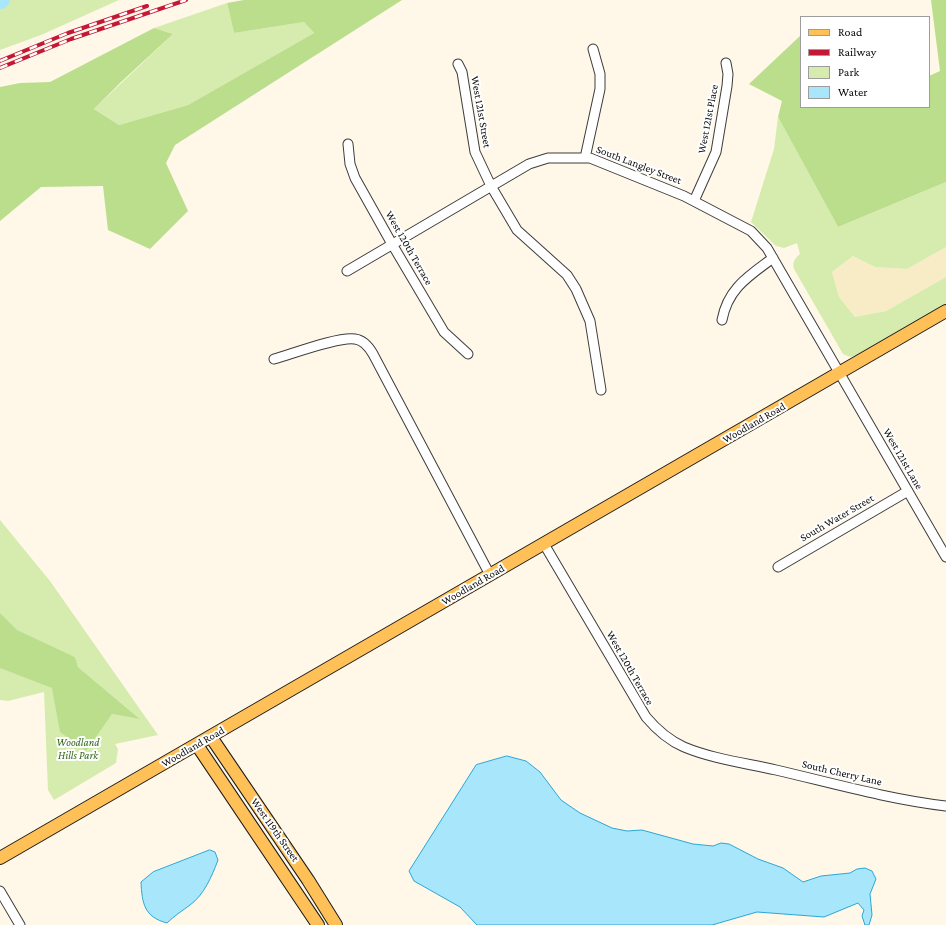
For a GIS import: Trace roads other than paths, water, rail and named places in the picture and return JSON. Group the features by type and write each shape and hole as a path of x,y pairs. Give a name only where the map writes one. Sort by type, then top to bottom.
{"main road":[{"name":"Woodland Road","path":"0,858 946,311"},
{"name":"West 119th Street","path":"211,737 308,880 336,925"},
{"name":"West 119th Street","path":"197,745 318,925"}],"street":[{"path":"585,158 600,89 600,74 593,49"},
{"name":"West 121st Place","path":"694,201 716,152 727,86 728,74 726,63"},
{"name":"West 121st Street","path":"458,64 462,72 476,152 491,186 517,230 567,274 576,289 590,321 601,390"},
{"name":"West 120th Terrace","path":"348,144 350,164 355,178 392,244 444,332 468,354"},
{"name":"South Langley Street","path":"347,271 529,164 548,158 590,158 694,201 751,231 774,258 839,373"},
{"path":"722,320 725,305 732,294 745,279 774,258"},
{"path":"274,359 341,339 353,338 365,344 373,354 490,575"},
{"name":"West 121st Lane","path":"839,373 946,557"},
{"name":"South Water Street","path":"778,567 908,491"},
{"name":"West 120th Terrace","path":"544,544 646,717 657,730 684,747 733,760"},
{"name":"South Cherry Lane","path":"733,760 889,797 946,806"},
{"path":"0,891 20,925"}],"water":[{"path":"507,756 526,761 540,772 561,800 580,813 612,828 627,831 642,830 693,844 713,846 721,843 729,844 758,859 783,868 803,882 821,876 850,873 857,869 865,868 872,871 876,879 870,894 872,915 869,925 865,925 862,916 864,910 858,903 824,917 757,912 712,925 477,925 460,907 414,881 409,871 476,765"},
{"path":"210,850 215,852 218,860 210,879 195,901 167,923 153,917 149,913 144,903 141,882 153,872"}],"railway":[{"path":"0,68 71,39 186,0"},
{"path":"0,61 68,33 147,6"}],"park label":[{"name":"Woodland Hills Park","path":"78,749"}]}
